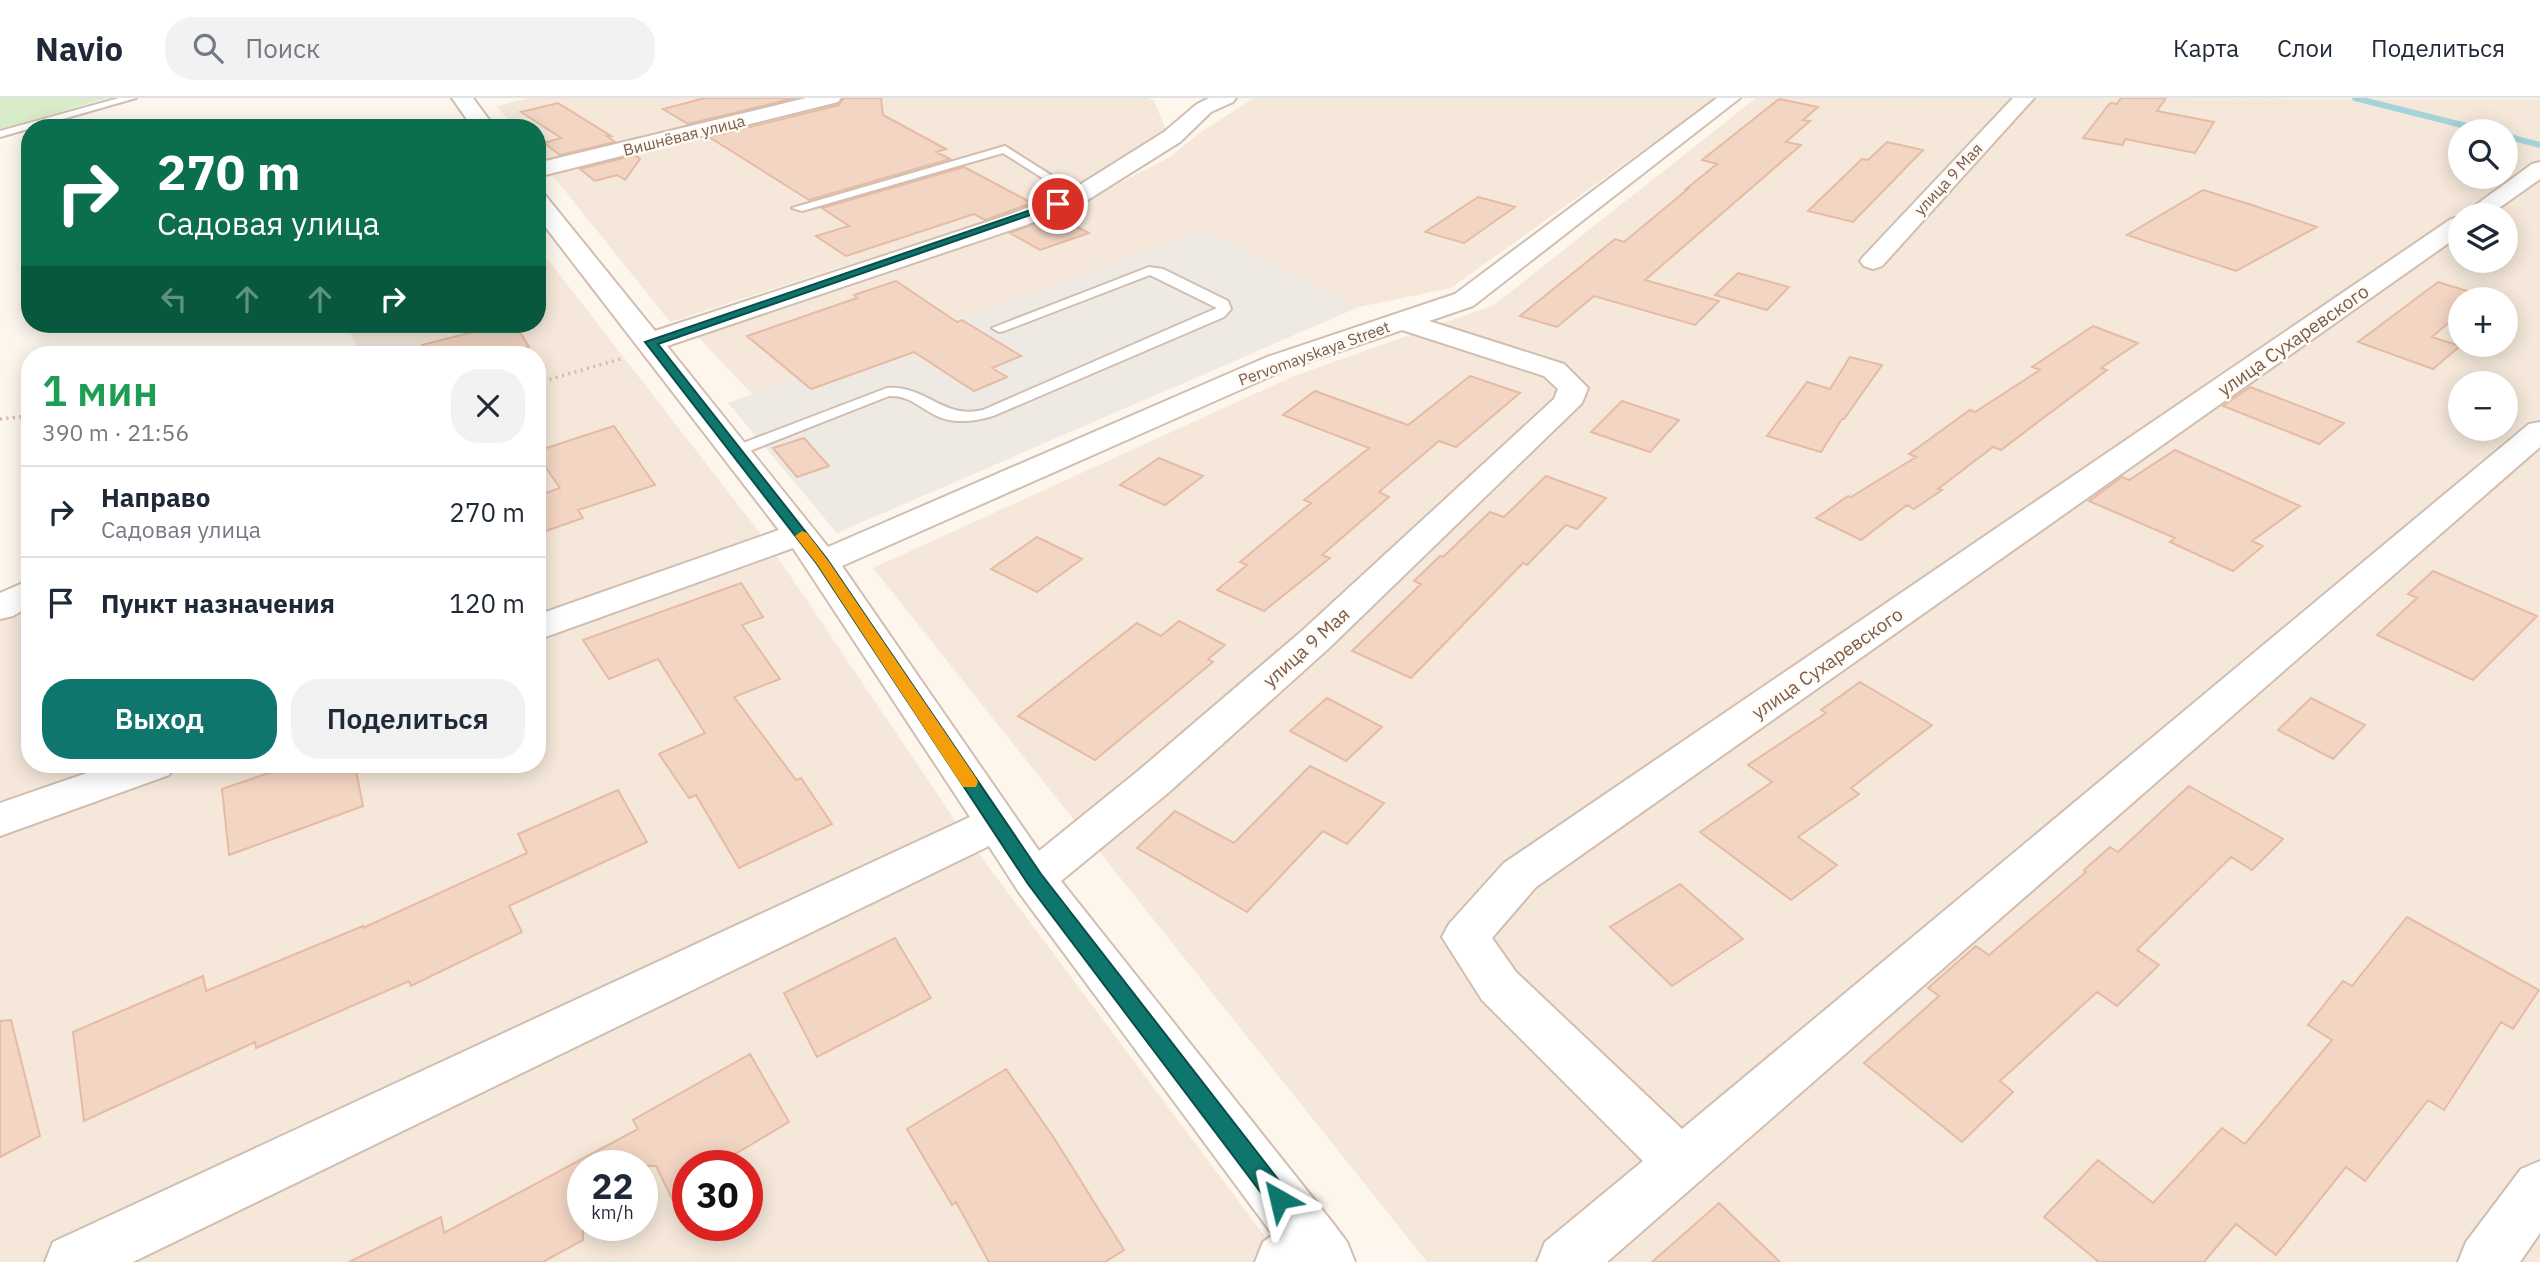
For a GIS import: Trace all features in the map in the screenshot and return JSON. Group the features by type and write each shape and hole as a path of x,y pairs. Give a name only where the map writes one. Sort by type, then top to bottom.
{"street":[{"path":"462,98 477,119"},
{"name":"Вишнёвая улица","path":"546,168 831,98"},
{"path":"653,345 1017,220 1078,196 1172,137 1193,105 1226,98"},
{"name":"Pervomayskaya Street","path":"822,562 1277,363 1464,300 1730,98"},
{"name":"улица 9 Мая","path":"1873,261 2024,98"},
{"path":"2491,203 2540,169"},
{"path":"546,211 822,562 1034,879 1307,1255"},
{"name":"улица Сухаревского","path":"1681,1163 1499,985 1465,937 1520,875 2448,233"},
{"name":"улица 9 Мая","path":"1034,879 1153,782 1316,639 1567,403 1573,388 1554,370 1402,321"},
{"path":"1565,1262 2540,431"},
{"path":"546,625 801,534"},
{"path":"0,608 21,596"},
{"path":"0,820 132,773"},
{"path":"73,1262 997,823"},
{"path":"2486,1262 2540,1187"}],"lane":[{"path":"55,119 131,98"},
{"path":"0,134 21,128"},
{"path":"798,208 1005,149 1078,196"},
{"path":"736,451 887,392 900,390 909,391 946,414 957,417 988,413 1219,314 1224,309 1223,304 1158,272 1149,271 999,328"}],"path":[{"path":"546,380 653,345"},
{"path":"0,419 21,417"}],"shaded area":[{"path":"528,98 1148,98 1154,101 1167,132 1063,196 670,322 546,167 546,119 508,119 497,106"},
{"path":"1254,98 1716,98 1451,288 1359,307 1206,230 752,394 696,335 1081,203 1170,157 1201,132"},
{"path":"1756,98 2540,99 2540,1262 1427,1262 873,568 1294,376 1494,305"},
{"path":"1206,230 1359,307 837,533 728,403"},
{"path":"546,257 770,546 967,838 1284,1262 0,1262 0,593 21,581 21,773 546,773 546,346 357,346 350,333 546,333"}],"green space":[{"path":"0,98 108,98 35,119 21,119 21,123 0,129"}],"building":[{"path":"705,98 795,98 688,124 663,109"},
{"path":"844,98 881,98 883,115 946,149 936,152 950,159 809,200 709,137 839,105"},
{"path":"2121,98 2166,98 2157,111 2214,122 2195,153 2125,139 2123,145 2083,138 2110,103 2117,104"},
{"path":"1779,99 1818,107 1803,120 1810,121 1786,142 1801,145 1645,280 1719,301 1695,325 1594,296 1557,327 1520,316 1615,239 1624,242 1688,189 1717,164 1702,160"},
{"path":"558,103 611,136 607,136 615,142 560,155 546,144 561,138 546,128 546,119 532,119 521,112"},
{"path":"1887,142 1923,150 1853,222 1808,211 1862,159 1868,160"},
{"path":"635,155 640,159 625,180 617,175 595,181 580,169"},
{"path":"964,167 1032,203 985,220 974,214 846,256 816,236 849,226 822,208"},
{"path":"2203,190 2317,227 2236,271 2127,235"},
{"path":"1478,197 1515,207 1464,243 1425,232"},
{"path":"1056,216 1089,233 1040,250 1010,233"},
{"path":"1738,273 1789,287 1767,310 1715,295"},
{"path":"896,281 957,322 962,320 1021,356 992,368 1007,377 974,391 914,352 811,389 747,336 857,298 854,295"},
{"path":"2438,282 2454,287 2448,287 2448,323 2432,337 2448,342 2448,356 2433,369 2358,342"},
{"path":"2093,326 2138,343 2101,368 2107,370 2001,450 1993,447 1938,489 1942,490 1914,509 1907,505 1861,540 1816,518 1848,496 1851,497 1916,457 1909,454 1970,410 1975,412 2040,370 2032,367"},
{"path":"469,333 520,333 528,346 422,346"},
{"path":"1850,357 1882,365 1821,452 1767,436 1807,382 1830,389"},
{"path":"1470,376 1520,393 1456,447 1439,441 1379,492 1389,497 1322,555 1330,558 1264,611 1217,590 1247,565 1240,562 1311,503 1304,500 1369,448 1283,415 1315,391 1408,425"},
{"path":"2250,387 2344,423 2319,444 2223,406"},
{"path":"1622,401 1679,420 1650,452 1591,432"},
{"path":"614,426 655,485 578,510 583,518 546,531 546,493 560,488 546,468 546,448"},
{"path":"804,438 829,466 797,477 773,448"},
{"path":"2175,450 2300,506 2252,541 2263,546 2233,571 2170,542 2175,538 2089,501 2122,477 2129,480"},
{"path":"1159,458 1203,476 1165,505 1120,485"},
{"path":"1546,476 1606,498 1577,529 1566,525 1527,565 1523,563 1411,678 1352,651 1421,584 1414,581 1440,556 1443,557 1490,512 1504,517"},
{"path":"1037,537 1082,559 1037,592 991,569"},
{"path":"2433,571 2537,616 2473,680 2377,635 2417,598 2408,594"},
{"path":"741,583 763,617 742,625 780,679 734,697 796,780 801,778 832,824 739,868 696,795 689,798 659,754 705,733 658,659 609,679 583,640"},
{"path":"1179,621 1225,645 1208,659 1213,662 1095,760 1018,716 1137,623 1161,636"},
{"path":"1860,682 1932,725 1851,788 1859,794 1798,837 1837,865 1791,900 1700,832 1772,782 1748,765 1826,713 1821,710"},
{"path":"1327,698 1382,727 1346,761 1290,731"},
{"path":"2311,698 2365,725 2333,759 2278,730"},
{"path":"1310,766 1384,803 1347,844 1323,831 1247,912 1137,848 1175,811 1234,843"},
{"path":"269,773 357,773 363,806 229,855 222,789"},
{"path":"2189,786 2283,839 2252,870 2231,857 2137,950 2159,965 2117,1006 2097,992 2000,1081 2013,1092 1962,1142 1864,1063 1939,996 1928,988 1976,946 1989,955 2086,872 2084,870 2110,847 2118,852"},
{"path":"618,790 647,842 509,906 522,932 411,986 409,981 256,1048 255,1042 84,1121 73,1032 203,976 206,991 363,928 527,853 518,834"},
{"path":"1680,884 1743,939 1672,986 1610,927"},
{"path":"2407,917 2539,990 2513,1029 2501,1022 2444,1110 2428,1100 2365,1181 2346,1167 2276,1255 2236,1224 2204,1262 2099,1262 2044,1217 2098,1160 2153,1203 2222,1128 2245,1144 2332,1040 2308,1025 2343,981 2352,986"},
{"path":"895,938 931,998 817,1057 784,993"},
{"path":"11,1020 40,1136 0,1157 0,1021"},
{"path":"750,1054 789,1122 742,1150 672,1150 672,1198 658,1170 658,1150 599,1150 638,1129 633,1120"},
{"path":"1006,1069 1054,1138 1124,1250 1105,1262 989,1262 956,1202 952,1205 907,1129"},
{"path":"567,1167 567,1241 581,1241 543,1262 349,1262 441,1217 444,1233"},
{"path":"1719,1203 1780,1262 1652,1262"}],"waterway":[{"path":"2355,98 2448,121"},
{"path":"2518,139 2540,145"}],"slow traffic":[{"path":"802,536 970,782"}],"route":[{"path":"1058,204 651,342 822,562 1034,879 1279,1199"}]}
